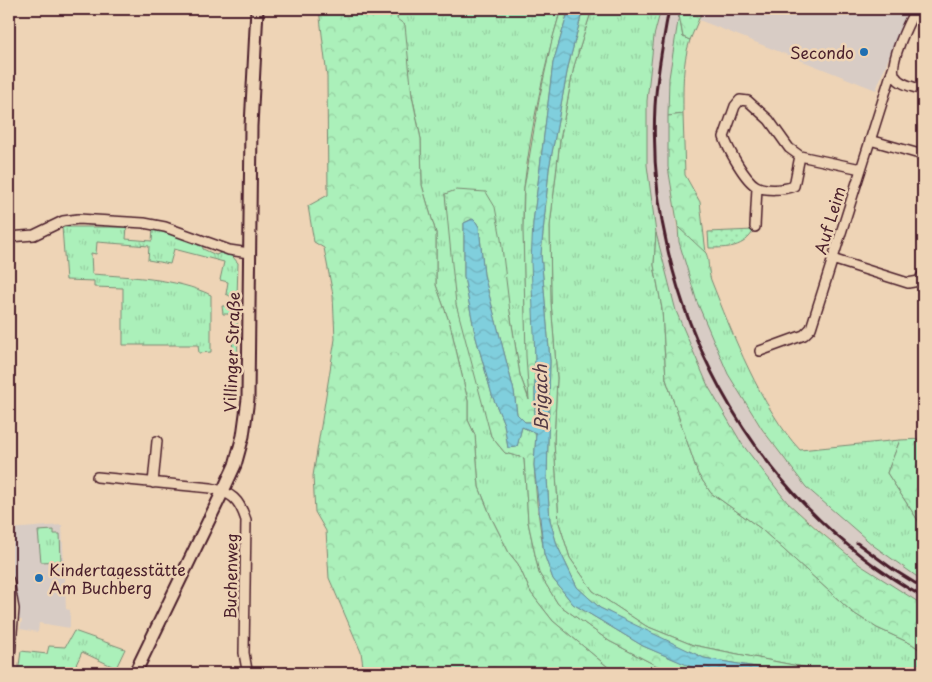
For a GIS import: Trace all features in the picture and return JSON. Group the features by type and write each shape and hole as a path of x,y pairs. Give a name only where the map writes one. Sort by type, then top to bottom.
{"main road":[{"name":"Villinger Straße","path":"135,673 235,465 243,436 248,399 248,253 251,126 257,9"}],"street":[{"name":"Auf Leim","path":"760,352 804,335 811,328 893,68 908,23 916,9"},
{"path":"893,68 894,75 900,81 923,90"},
{"path":"800,156 794,186 764,189 756,187 750,182 724,137 735,106 740,100 748,101 769,120 789,148 800,156 860,169"},
{"path":"870,140 923,155"},
{"path":"755,227 756,187"},
{"path":"9,237 34,235 64,221 78,219 144,223 165,227 229,250 248,253"},
{"path":"832,259 908,282 922,282"},
{"path":"153,483 157,441"},
{"path":"97,477 211,488 223,491"},
{"name":"Buchenweg","path":"223,491 236,499 242,508 246,520 244,653 247,670"},
{"path":"9,581 11,603 9,667"}],"shaded area":[{"path":"661,9 681,9 669,78 668,116 668,167 679,242 728,374 762,430 806,487 874,546 923,581 923,605 860,565 787,502 742,444 708,386 676,311 656,233 647,165 647,101 654,36"},
{"path":"703,9 908,9 876,90 699,20"},
{"name":"Kindertagesstätte Am Buchberg","path":"62,525 66,609 70,610 70,628 39,623 38,632 20,629 22,620 16,619 15,583 9,565 9,529"}],"green space":[{"path":"319,9 399,9 397,19 405,25 412,96 421,139 422,185 436,233 436,285 450,324 468,401 468,420 475,435 479,487 491,517 509,553 518,564 531,593 553,621 615,673 364,673 361,652 329,578 326,531 315,512 313,476 335,339 333,295 324,248 314,242 308,206 328,195 327,77"},
{"path":"399,9 561,9 539,97 524,187 525,300 530,402 520,375 510,312 445,194 449,225 491,436 505,453 524,458 528,522 539,573 558,604 609,641 663,669 675,673 615,673 553,621 531,593 518,564 509,553 491,517 479,487 475,435 468,420 468,401 450,324 436,285 436,233 422,185 421,139 397,19"},
{"path":"561,9 569,9 553,63 533,223 535,422 525,422 517,414 514,391 484,275 479,227 472,219 464,223 464,277 475,334 492,395 504,424 508,448 517,446 522,427 536,433 534,465 537,504 544,554 553,579 573,604 643,646 707,673 675,673 663,669 609,641 558,604 539,573 528,522 524,458 505,453 491,436 456,304 445,194 456,190 486,192 495,207 520,375 529,400 523,230 524,188 539,100"},
{"path":"583,9 592,9 574,66 560,140 550,226 551,302 557,378 554,442 559,523 570,558 593,591 646,626 693,645 833,673 790,673 704,658 655,636 600,608 577,587 557,545 550,520 547,479 550,361 541,254 549,169 568,67"},
{"path":"592,9 661,9 654,36 647,101 647,165 656,233 654,265 662,309 666,379 698,474 711,493 760,528 852,612 877,628 912,644 923,652 923,673 833,673 693,645 646,626 593,591 570,558 559,523 554,442 557,378 551,302 550,226 560,140 574,66"},
{"path":"681,9 703,9 690,40 683,37 679,15"},
{"path":"679,15 683,37 690,40 684,67 683,114 668,116 669,78"},
{"path":"683,114 685,175 700,202 706,253 678,227 668,167 668,116"},
{"path":"62,227 127,227 126,239 152,241 153,229 202,243 203,249 216,255 223,252 233,257 238,263 237,298 226,294 228,282 220,280 224,262 174,249 170,264 148,260 149,246 97,242 96,254 91,253 92,274 137,277 168,282 197,289 211,295 211,352 199,353 198,345 123,345 123,288 94,287 94,281 66,280"},
{"path":"678,227 706,253 711,280 749,369 773,413 800,450 900,440 887,473 923,528 923,581 874,546 806,487 762,429 728,374 697,302 679,242"},
{"path":"754,230 750,236 735,246 709,248 708,232"},
{"path":"656,233 676,311 708,386 742,444 787,502 819,531 860,565 923,605 923,652 912,644 877,628 852,612 760,528 711,493 698,474 666,379 662,309 654,265"},
{"path":"222,306 237,306 238,374 233,374 232,314 223,314"},
{"path":"923,439 923,528 887,473 900,440"},
{"path":"54,530 54,534 60,534 61,561 41,562 38,531"},
{"path":"74,631 125,649 116,668 82,652 73,671 77,673 18,673 21,651 47,654 49,646 65,647"}],"water":[{"name":"Brigach","path":"569,9 583,9 568,67 549,169 541,254 550,361 547,479 550,520 557,545 577,587 600,608 704,658 790,673 703,672 643,646 573,604 553,579 544,554 534,465 536,433 522,427 517,447 508,448 504,424 492,395 475,334 464,277 464,223 473,219 479,227 484,275 514,391 517,414 525,422 535,422 535,357 531,262 533,223 553,63"}],"railway":[{"path":"669,9 662,45 655,106 657,180 668,252 690,322 720,389 760,451 807,507 861,556 923,597"},
{"path":"857,543 923,588"}],"place":[{"name":"Secondo","path":"864,52"},
{"name":"Kindertagesstätte Am Buchberg","path":"39,578"}]}
